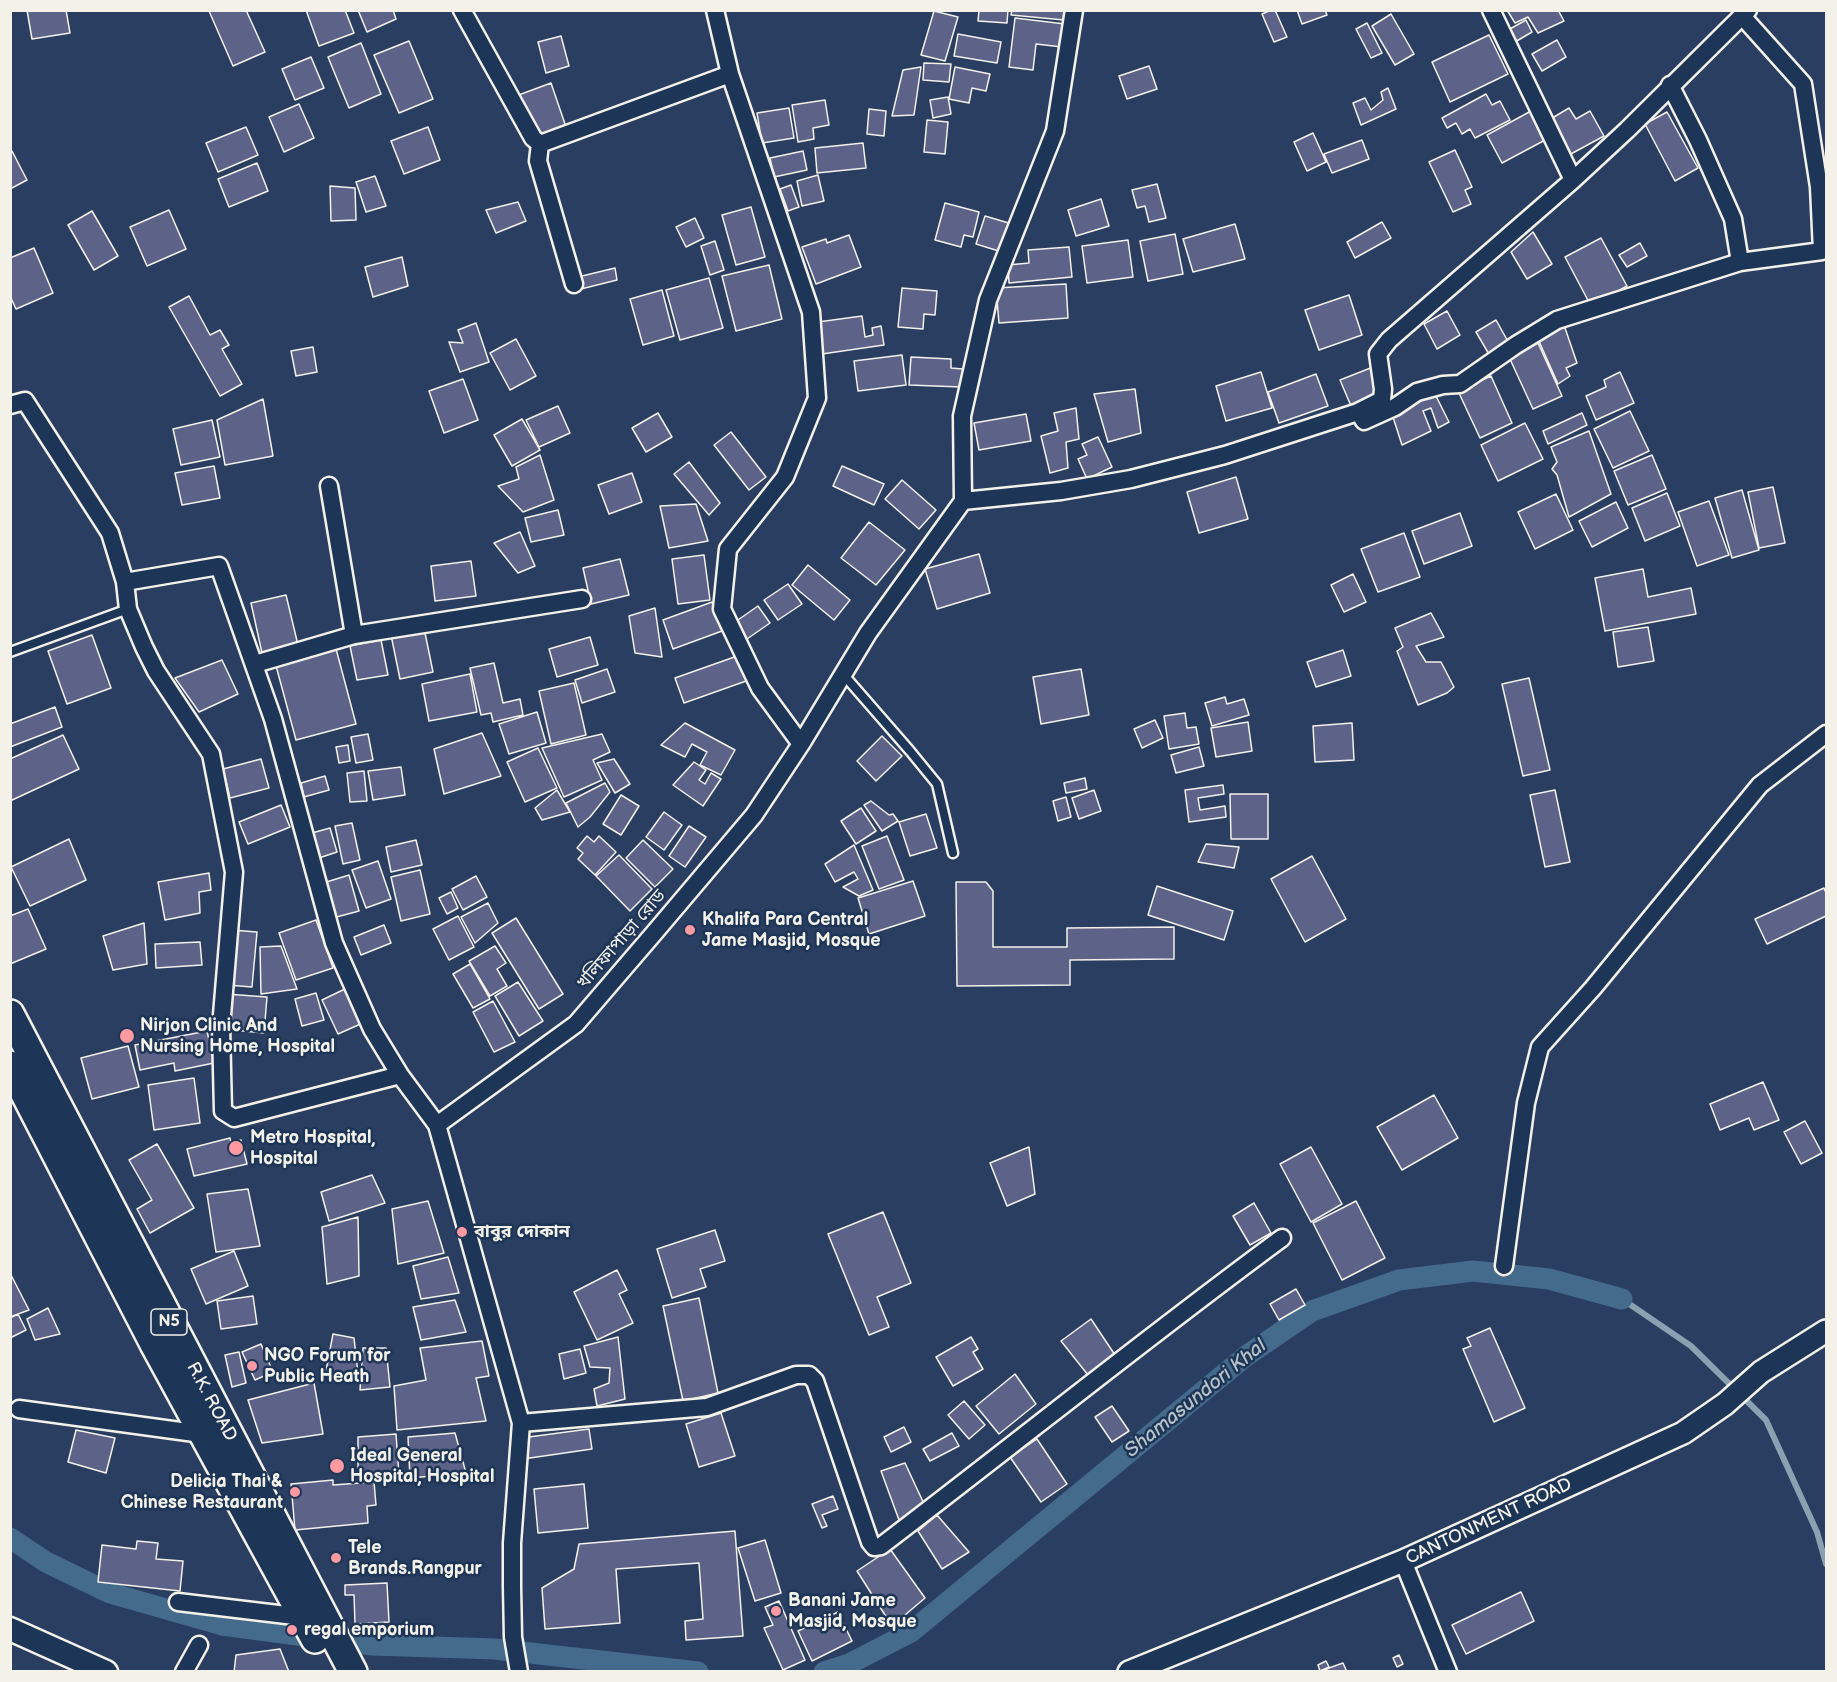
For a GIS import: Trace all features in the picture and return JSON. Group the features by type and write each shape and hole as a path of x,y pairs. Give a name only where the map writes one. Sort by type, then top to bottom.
{"highway":[{"name":"R.K. ROAD","path":"10,1014 315,1626 332,1671"},
{"name":"R.K. ROAD","path":"10,1065 202,1434 315,1626"},
{"name":"N5","path":"315,1626 353,1671"}],"main road":[{"path":"10,1629 106,1671"}],"street":[{"path":"462,10 533,138 540,144"},
{"path":"715,10 730,74 811,312 817,398 785,477 728,549 722,609 760,688 801,744"},
{"path":"1074,10 1055,131 988,300 962,416 963,501 1131,479 1226,455 1359,412 1382,400 1383,388 1378,354 1389,340 1573,180 1745,13 1803,84 1819,187 1822,251 1740,262 1557,320 1460,384 1443,385 1418,392 1395,407 1364,421 1359,412"},
{"path":"1491,10 1573,180"},
{"path":"540,144 730,74"},
{"path":"1670,85 1698,140 1733,219 1740,262"},
{"path":"540,144 538,161 574,284"},
{"path":"10,405 25,401 110,533 125,582 128,609 156,671 211,754 234,872 221,1027 224,1111 234,1118 400,1075"},
{"path":"329,486 354,635"},
{"name":"খলিফাপাড়া রোড","path":"437,1125 576,1024 754,814 801,744 868,633 963,501"},
{"path":"125,582 219,566 273,719 334,943 372,1029 400,1075 437,1125 521,1423 512,1543 513,1637 519,1671"},
{"path":"255,664 354,635 582,599"},
{"path":"1504,1266 1526,1103 1540,1047 1593,988 1760,785 1827,734"},
{"path":"521,1423 707,1407 796,1375 809,1375 815,1381 870,1542 874,1547 881,1546 997,1458 1179,1314 1282,1238"},
{"name":"CANTONMENT ROAD","path":"1129,1671 1402,1561 1683,1433 1725,1404 1761,1372 1827,1332"},
{"path":"19,1409 202,1434"},
{"path":"1402,1561 1448,1671"},
{"path":"178,1602 315,1626"},
{"path":"184,1671 199,1645"}],"lane":[{"path":"10,652 128,609"},
{"path":"843,674 937,784 953,853"}],"building":[{"path":"27,10 66,10 70,33 32,39"},
{"path":"246,10 265,52 233,66 209,11"},
{"path":"306,10 345,10 354,33 319,46"},
{"path":"358,10 393,10 396,19 367,32"},
{"path":"979,10 1008,10 1007,23 978,21"},
{"path":"1012,10 1065,10 1064,20 1011,15"},
{"path":"1275,10 1287,37 1274,42 1262,14"},
{"path":"1297,10 1325,10 1327,15 1302,24"},
{"path":"1507,10 1558,10 1564,21 1538,33 1528,17 1515,23"},
{"path":"934,11 958,17 945,61 921,55"},
{"path":"1391,14 1414,54 1395,65 1372,26"},
{"path":"1015,18 1065,24 1062,47 1036,44 1033,70 1009,67"},
{"path":"1526,20 1532,32 1515,42 1508,30"},
{"path":"1367,23 1382,53 1371,58 1356,29"},
{"path":"958,34 1001,42 997,63 954,56"},
{"path":"1489,35 1508,74 1450,102 1432,62"},
{"path":"561,36 569,66 546,73 538,42"},
{"path":"1557,40 1566,57 1542,71 1532,54"},
{"path":"409,41 433,99 399,113 374,55"},
{"path":"361,43 381,94 349,108 328,57"},
{"path":"311,57 324,88 295,100 282,69"},
{"path":"924,63 951,64 949,82 923,80"},
{"path":"1149,66 1157,89 1127,99 1119,76"},
{"path":"921,67 914,115 892,116 903,70"},
{"path":"955,67 990,74 986,91 972,88 969,103 949,99"},
{"path":"551,83 566,127 541,136 516,96"},
{"path":"1388,88 1396,109 1361,125 1353,103 1365,98 1371,110 1383,100 1381,92"},
{"path":"1486,94 1492,105 1500,101 1510,120 1475,138 1470,129 1462,134 1456,123 1447,128 1442,118"},
{"path":"948,97 951,114 933,118 930,100"},
{"path":"825,100 829,125 813,128 814,139 798,142 792,105"},
{"path":"299,104 314,138 284,152 269,117"},
{"path":"789,108 794,138 762,143 757,113"},
{"path":"1569,108 1576,119 1590,111 1604,136 1569,155 1549,120"},
{"path":"869,109 886,111 884,136 867,134"},
{"path":"1531,111 1547,139 1502,163 1487,135"},
{"path":"1667,112 1698,168 1675,181 1645,124"},
{"path":"927,120 948,122 945,154 924,152"},
{"path":"246,127 258,155 218,172 206,143"},
{"path":"428,127 440,160 404,174 391,141"},
{"path":"1313,133 1326,162 1307,171 1294,142"},
{"path":"1362,140 1369,159 1332,173 1324,154"},
{"path":"863,143 866,168 817,173 815,148"},
{"path":"1455,150 1472,187 1465,190 1471,204 1453,212 1429,162"},
{"path":"12,151 27,180 10,189 10,152"},
{"path":"803,151 807,170 774,177 770,158"},
{"path":"257,163 268,191 229,207 218,179"},
{"path":"818,175 824,201 802,206 797,181"},
{"path":"375,176 386,206 366,212 356,182"},
{"path":"1157,184 1166,218 1149,222 1145,206 1137,208 1132,190"},
{"path":"791,185 799,207 788,211 780,189"},
{"path":"330,186 355,188 356,220 331,221"},
{"path":"1101,199 1109,226 1076,236 1068,210"},
{"path":"518,202 526,221 496,233 486,210"},
{"path":"945,203 979,212 973,237 964,235 961,247 935,240"},
{"path":"751,207 765,257 736,265 722,215"},
{"path":"169,210 186,249 147,266 130,227"},
{"path":"92,211 118,256 94,270 68,225"},
{"path":"985,216 1012,224 1002,252 976,244"},
{"path":"695,218 704,238 686,247 676,227"},
{"path":"1382,222 1391,238 1355,258 1347,242"},
{"path":"1235,224 1245,259 1193,272 1183,239"},
{"path":"1533,232 1552,264 1527,279 1511,252"},
{"path":"1175,234 1183,274 1148,281 1140,241"},
{"path":"849,235 861,267 816,284 802,247 826,239 827,243"},
{"path":"1601,238 1627,286 1591,306 1565,257"},
{"path":"1128,240 1133,277 1087,283 1082,246"},
{"path":"715,241 724,270 710,275 701,246"},
{"path":"1640,243 1647,256 1627,267 1619,255"},
{"path":"1069,247 1072,277 1009,283 1008,265 1029,263 1028,250"},
{"path":"34,248 53,293 16,309 10,296 10,258"},
{"path":"402,257 408,286 373,297 365,267"},
{"path":"769,265 782,319 736,331 722,276"},
{"path":"615,268 617,280 581,289 578,277"},
{"path":"709,278 723,328 680,340 666,290"},
{"path":"1066,284 1068,318 999,323 996,288"},
{"path":"902,288 937,291 935,315 924,314 923,329 898,327"},
{"path":"662,290 674,336 643,345 630,299"},
{"path":"1349,295 1362,335 1319,350 1305,310"},
{"path":"189,296 210,335 220,330 229,345 222,349 242,384 220,396 169,307"},
{"path":"1447,311 1460,335 1437,349 1424,324"},
{"path":"862,316 865,337 873,335 872,328 881,326 884,345 822,354 818,322"},
{"path":"1496,320 1510,345 1490,356 1476,332"},
{"path":"476,323 489,362 460,372 449,342 463,343 458,330"},
{"path":"1564,325 1577,363 1566,368 1570,376 1558,384 1538,339"},
{"path":"516,339 536,376 510,390 490,353"},
{"path":"1538,343 1562,396 1533,409 1509,357"},
{"path":"313,347 317,372 296,376 291,351"},
{"path":"902,355 906,385 858,391 854,361"},
{"path":"911,357 951,359 951,368 963,369 961,387 909,385"},
{"path":"1373,367 1377,396 1351,406 1340,380"},
{"path":"1261,372 1272,408 1226,421 1216,386"},
{"path":"1620,372 1634,403 1596,420 1586,396 1606,387 1604,380"},
{"path":"1316,374 1328,406 1279,423 1268,392"},
{"path":"1491,376 1512,423 1480,438 1458,391"},
{"path":"463,379 478,420 444,433 429,391"},
{"path":"1135,389 1141,433 1108,442 1094,394"},
{"path":"1435,394 1449,422 1438,428 1431,408 1423,411 1431,431 1402,445 1392,414"},
{"path":"263,399 273,456 225,465 217,420"},
{"path":"558,406 570,433 539,447 526,420"},
{"path":"1076,408 1079,439 1066,442 1068,468 1050,473 1041,436 1058,431 1054,413"},
{"path":"1630,411 1649,451 1613,468 1594,429"},
{"path":"658,413 672,437 646,452 632,428"},
{"path":"1582,413 1587,425 1548,444 1543,431"},
{"path":"1026,414 1031,441 979,450 974,423"},
{"path":"522,419 540,450 512,466 494,435"},
{"path":"212,420 220,457 181,465 173,429"},
{"path":"1525,423 1543,459 1498,481 1481,445"},
{"path":"1589,431 1611,494 1569,517 1557,475 1552,469 1557,462 1551,447"},
{"path":"731,432 766,477 749,490 714,445"},
{"path":"1098,437 1112,467 1087,479 1078,459 1087,455 1082,444"},
{"path":"540,455 554,500 523,512 498,486 519,479 516,467"},
{"path":"1652,455 1666,489 1628,505 1614,471"},
{"path":"689,462 720,503 709,515 674,474"},
{"path":"214,466 220,498 182,505 175,473"},
{"path":"842,466 884,484 874,505 833,486"},
{"path":"632,473 642,502 609,514 598,485"},
{"path":"1236,477 1248,519 1199,533 1187,492"},
{"path":"902,480 936,510 919,529 885,499"},
{"path":"1773,487 1785,543 1759,548 1748,492"},
{"path":"1742,490 1759,550 1732,558 1715,498"},
{"path":"1667,493 1680,526 1645,541 1632,508"},
{"path":"1556,494 1573,530 1535,549 1518,512"},
{"path":"1709,501 1729,555 1697,566 1678,512"},
{"path":"1616,502 1628,528 1592,547 1579,521"},
{"path":"696,504 708,541 669,548 660,506"},
{"path":"558,510 564,535 531,542 525,518"},
{"path":"1460,513 1472,546 1424,564 1412,531"},
{"path":"869,522 905,550 876,585 841,558"},
{"path":"520,532 535,566 518,573 494,543"},
{"path":"1404,533 1420,577 1378,592 1361,549"},
{"path":"979,554 990,593 937,609 925,569"},
{"path":"704,555 710,600 678,604 672,559"},
{"path":"620,559 629,595 591,604 583,568"},
{"path":"471,561 476,596 435,601 431,566"},
{"path":"808,565 850,600 834,620 792,585"},
{"path":"1643,569 1648,597 1691,588 1696,614 1605,631 1595,578"},
{"path":"1353,574 1366,602 1344,612 1331,585"},
{"path":"788,584 802,604 778,620 764,600"},
{"path":"286,595 298,645 262,653 251,603"},
{"path":"712,602 722,631 673,649 663,620"},
{"path":"758,606 770,623 747,639 735,622"},
{"path":"655,608 662,657 635,653 629,616"},
{"path":"1431,613 1444,637 1416,646 1426,662 1441,662 1454,687 1447,693 1418,705 1397,651 1403,647 1395,628"},
{"path":"1648,627 1654,661 1618,667 1613,632"},
{"path":"424,628 433,672 400,679 391,635"},
{"path":"92,635 111,688 67,704 48,651"},
{"path":"590,637 598,665 557,677 549,649"},
{"path":"381,640 388,675 357,680 350,646"},
{"path":"335,645 356,724 296,740 275,662"},
{"path":"1343,650 1351,676 1316,687 1307,662"},
{"path":"740,655 749,680 684,703 675,678"},
{"path":"222,660 238,694 199,712 175,678"},
{"path":"494,663 503,703 520,699 523,715 493,722 491,713 481,715 470,668"},
{"path":"607,669 615,692 582,703 575,680"},
{"path":"1081,669 1089,715 1041,724 1033,677"},
{"path":"470,674 477,712 429,721 422,684"},
{"path":"1529,678 1550,770 1523,776 1502,684"},
{"path":"574,683 586,735 551,744 539,691"},
{"path":"1225,697 1227,704 1244,699 1249,715 1212,726 1205,703"},
{"path":"55,707 62,727 10,747 10,724"},
{"path":"537,712 546,743 509,754 499,724"},
{"path":"1185,713 1187,728 1196,727 1199,744 1169,749 1164,716"},
{"path":"1155,720 1163,738 1142,748 1134,729"},
{"path":"1248,722 1252,751 1216,757 1211,728"},
{"path":"685,723 735,750 721,775 700,765 707,752 692,744 685,757 661,745"},
{"path":"1352,723 1354,760 1315,762 1313,726"},
{"path":"482,733 501,776 444,794 434,749"},
{"path":"368,734 373,760 356,763 351,737"},
{"path":"602,734 610,752 593,760 602,780 564,797 542,748"},
{"path":"63,735 79,769 10,801 10,759"},
{"path":"882,736 902,756 876,781 857,761"},
{"path":"348,745 350,761 339,763 336,747"},
{"path":"1199,747 1204,766 1176,773 1171,755"},
{"path":"538,748 557,788 525,802 507,762"},
{"path":"261,759 269,788 230,798 223,769"},
{"path":"614,759 630,784 615,793 597,763"},
{"path":"694,762 706,770 699,780 705,784 711,773 721,779 703,806 673,785"},
{"path":"401,767 405,795 373,800 368,771"},
{"path":"364,771 367,801 350,802 347,773"},
{"path":"325,776 329,790 304,797 301,783"},
{"path":"1085,778 1087,789 1066,793 1064,783"},
{"path":"605,783 610,792 590,817 578,827 566,803"},
{"path":"1223,785 1224,794 1198,798 1200,810 1225,806 1226,817 1189,822 1185,790"},
{"path":"557,790 570,812 542,820 535,808"},
{"path":"1094,790 1101,811 1079,819 1072,798"},
{"path":"1555,790 1570,862 1545,867 1530,795"},
{"path":"1230,794 1268,794 1268,839 1231,839"},
{"path":"621,795 639,806 621,835 603,824"},
{"path":"1066,797 1071,817 1058,821 1053,801"},
{"path":"871,801 889,815 893,814 898,821 882,831 864,805"},
{"path":"281,805 290,827 248,844 239,822"},
{"path":"861,808 876,831 856,844 841,821"},
{"path":"664,812 682,825 664,850 646,837"},
{"path":"926,814 937,848 910,856 899,822"},
{"path":"352,823 360,860 343,864 335,826"},
{"path":"689,826 706,837 685,867 669,856"},
{"path":"330,828 337,852 319,858 312,833"},
{"path":"587,836 594,842 599,836 616,852 595,875 578,859 583,853 577,848"},
{"path":"887,836 904,880 879,889 862,846"},
{"path":"69,839 86,880 30,906 11,867"},
{"path":"416,840 422,865 391,872 386,847"},
{"path":"643,840 673,869 655,887 626,858"},
{"path":"1206,844 1239,847 1234,868 1198,862"},
{"path":"854,845 873,890 859,896 843,887 858,879 854,872 835,882 825,864"},
{"path":"619,855 652,889 630,911 596,876"},
{"path":"1312,856 1346,919 1305,942 1271,879"},
{"path":"378,861 391,899 366,908 352,870"},
{"path":"420,870 430,914 401,921 391,877"},
{"path":"209,873 211,890 199,892 200,913 165,920 158,882"},
{"path":"349,875 359,911 329,919 320,884"},
{"path":"476,876 487,897 463,910 452,889"},
{"path":"913,881 925,916 869,934 858,898"},
{"path":"956,882 986,882 993,891 993,947 1067,947 1067,928 1174,927 1174,959 1070,960 1070,985 957,986"},
{"path":"1157,886 1233,911 1224,940 1148,915"},
{"path":"1824,888 1826,916 1767,944 1755,919"},
{"path":"451,892 458,908 447,914 439,898"},
{"path":"488,903 498,923 475,943 461,917"},
{"path":"28,909 46,949 10,964 10,916"},
{"path":"458,916 474,947 449,960 433,929"},
{"path":"516,918 563,994 539,1009 492,933"},
{"path":"316,920 333,968 296,980 279,933"},
{"path":"144,923 147,964 113,970 103,936"},
{"path":"384,925 391,943 361,955 354,937"},
{"path":"232,930 257,932 252,987 227,985"},
{"path":"200,942 202,965 156,968 155,944"},
{"path":"281,946 297,989 261,994 260,947"},
{"path":"495,946 506,963 497,969 507,986 490,996 469,961"},
{"path":"470,964 490,999 473,1008 453,974"},
{"path":"518,982 543,1021 519,1036 495,996"},
{"path":"349,987 365,1022 338,1034 322,1000"},
{"path":"316,993 324,1020 302,1026 295,999"},
{"path":"226,994 267,997 264,1033 222,1029"},
{"path":"493,1001 515,1042 494,1052 473,1012"},
{"path":"207,1031 214,1063 175,1071 174,1063 140,1070 135,1045"},
{"path":"128,1046 139,1087 92,1099 81,1058"},
{"path":"194,1078 200,1123 154,1130 148,1085"},
{"path":"1763,1082 1779,1120 1754,1130 1749,1118 1720,1130 1710,1104"},
{"path":"1434,1095 1458,1138 1402,1170 1377,1127"},
{"path":"1805,1121 1822,1153 1801,1164 1784,1132"},
{"path":"230,1138 231,1143 241,1140 247,1164 194,1176 187,1149"},
{"path":"157,1144 194,1208 150,1233 137,1209 152,1200 129,1160"},
{"path":"1029,1147 1035,1194 1007,1206 990,1163"},
{"path":"1311,1147 1342,1204 1311,1222 1280,1164"},
{"path":"372,1175 385,1203 329,1221 321,1192"},
{"path":"248,1189 260,1246 216,1252 207,1194"},
{"path":"428,1201 444,1253 398,1264 392,1209"},
{"path":"1356,1201 1385,1258 1342,1280 1313,1223"},
{"path":"1254,1203 1271,1233 1250,1245 1233,1216"},
{"path":"883,1212 911,1283 877,1297 889,1327 869,1335 828,1234"},
{"path":"358,1217 359,1276 327,1284 322,1227"},
{"path":"715,1230 725,1261 700,1269 706,1287 672,1298 657,1249"},
{"path":"234,1251 248,1286 206,1304 191,1269"},
{"path":"448,1257 459,1293 421,1299 413,1266"},
{"path":"617,1270 627,1290 619,1294 633,1323 597,1340 574,1292"},
{"path":"10,1273 29,1310 10,1317"},
{"path":"1296,1289 1305,1305 1279,1320 1270,1304"},
{"path":"253,1296 257,1324 221,1329 217,1301"},
{"path":"699,1298 718,1393 683,1401 663,1306"},
{"path":"455,1300 466,1332 421,1340 413,1307"},
{"path":"48,1308 60,1334 35,1340 27,1319"},
{"path":"18,1314 26,1330 10,1338 10,1318"},
{"path":"1091,1319 1117,1358 1088,1375 1061,1341"},
{"path":"1490,1328 1525,1408 1494,1422 1463,1349 1471,1346 1467,1338"},
{"path":"333,1334 354,1338 358,1374 325,1376"},
{"path":"618,1337 625,1399 597,1406 594,1389 609,1383 610,1368 590,1367 584,1346"},
{"path":"971,1337 978,1349 973,1352 983,1369 953,1386 936,1357"},
{"path":"482,1341 489,1376 476,1378 486,1421 397,1430 394,1386 426,1380 420,1348"},
{"path":"261,1344 273,1372 255,1380 242,1352"},
{"path":"363,1348 386,1348 390,1387 360,1390"},
{"path":"580,1349 586,1373 564,1379 559,1354"},
{"path":"239,1352 246,1383 232,1387 225,1355"},
{"path":"1015,1374 1036,1404 999,1434 976,1406"},
{"path":"314,1383 323,1434 262,1443 248,1400"},
{"path":"964,1401 985,1425 969,1439 948,1415"},
{"path":"1112,1406 1129,1431 1112,1442 1095,1417"},
{"path":"721,1413 735,1456 699,1467 686,1424"},
{"path":"904,1427 911,1442 891,1452 884,1437"},
{"path":"589,1429 592,1449 523,1459 521,1438"},
{"path":"76,1430 115,1438 106,1473 68,1462"},
{"path":"455,1433 466,1473 410,1478 408,1437"},
{"path":"952,1433 959,1446 930,1461 923,1449"},
{"path":"396,1434 399,1474 358,1471 358,1437"},
{"path":"1037,1439 1067,1484 1041,1502 1010,1457"},
{"path":"905,1463 925,1506 899,1520 881,1471"},
{"path":"333,1480 333,1485 374,1482 376,1505 367,1506 368,1523 295,1530 291,1484"},
{"path":"584,1484 588,1528 538,1533 534,1489"},
{"path":"833,1496 838,1509 822,1515 827,1526 822,1528 812,1504"},
{"path":"937,1515 969,1552 942,1569 918,1531"},
{"path":"735,1531 743,1636 686,1640 685,1621 703,1619 699,1563 616,1569 620,1623 545,1629 542,1588 574,1569 579,1544"},
{"path":"765,1540 781,1593 755,1601 738,1548"},
{"path":"137,1541 158,1543 156,1559 183,1561 180,1591 98,1582 102,1545 136,1549"},
{"path":"890,1549 925,1598 892,1626 857,1571"},
{"path":"387,1583 389,1622 355,1624 354,1595 345,1595 345,1585"},
{"path":"1521,1592 1534,1621 1466,1654 1452,1625"},
{"path":"779,1601 805,1660 783,1670 764,1628 773,1625 765,1607"},
{"path":"838,1612 852,1641 812,1661 798,1631"},
{"path":"280,1649 289,1672 234,1672 236,1655"},
{"path":"1399,1655 1403,1664 1397,1667 1393,1658"},
{"path":"1326,1661 1329,1667 1320,1671 1318,1665"},
{"path":"1343,1663 1347,1672 1321,1672 1329,1668"}],"waterway":[{"name":"Shamasundori Khal","path":"824,1672 849,1664 911,1632 1246,1356 1312,1311 1399,1280 1473,1271 1549,1279 1622,1299"},
{"path":"1622,1299 1691,1346 1766,1420 1817,1532 1826,1564"},
{"name":"Shamasundori Khal","path":"10,1538 46,1562 110,1593 222,1625 372,1645 495,1649 698,1672"}],"place":[{"name":"Khalifa Para Central Jame Masjid, Mosque","path":"690,930"},
{"name":"Nirjon Clinic And Nursing Home, Hospital","path":"127,1036"},
{"name":"Metro Hospital, Hospital","path":"236,1148"},
{"name":"বাবুর দোকান","path":"462,1232"},
{"name":"NGO Forum for Public Heath","path":"252,1366"},
{"name":"Ideal General Hospital, Hospital","path":"337,1466"},
{"name":"Delicia Thai & Chinese Restaurant","path":"295,1492"},
{"name":"Tele Brands.Rangpur","path":"336,1558"},
{"name":"Banani Jame Masjid, Mosque","path":"776,1611"},
{"name":"regal emporium","path":"292,1630"}]}
